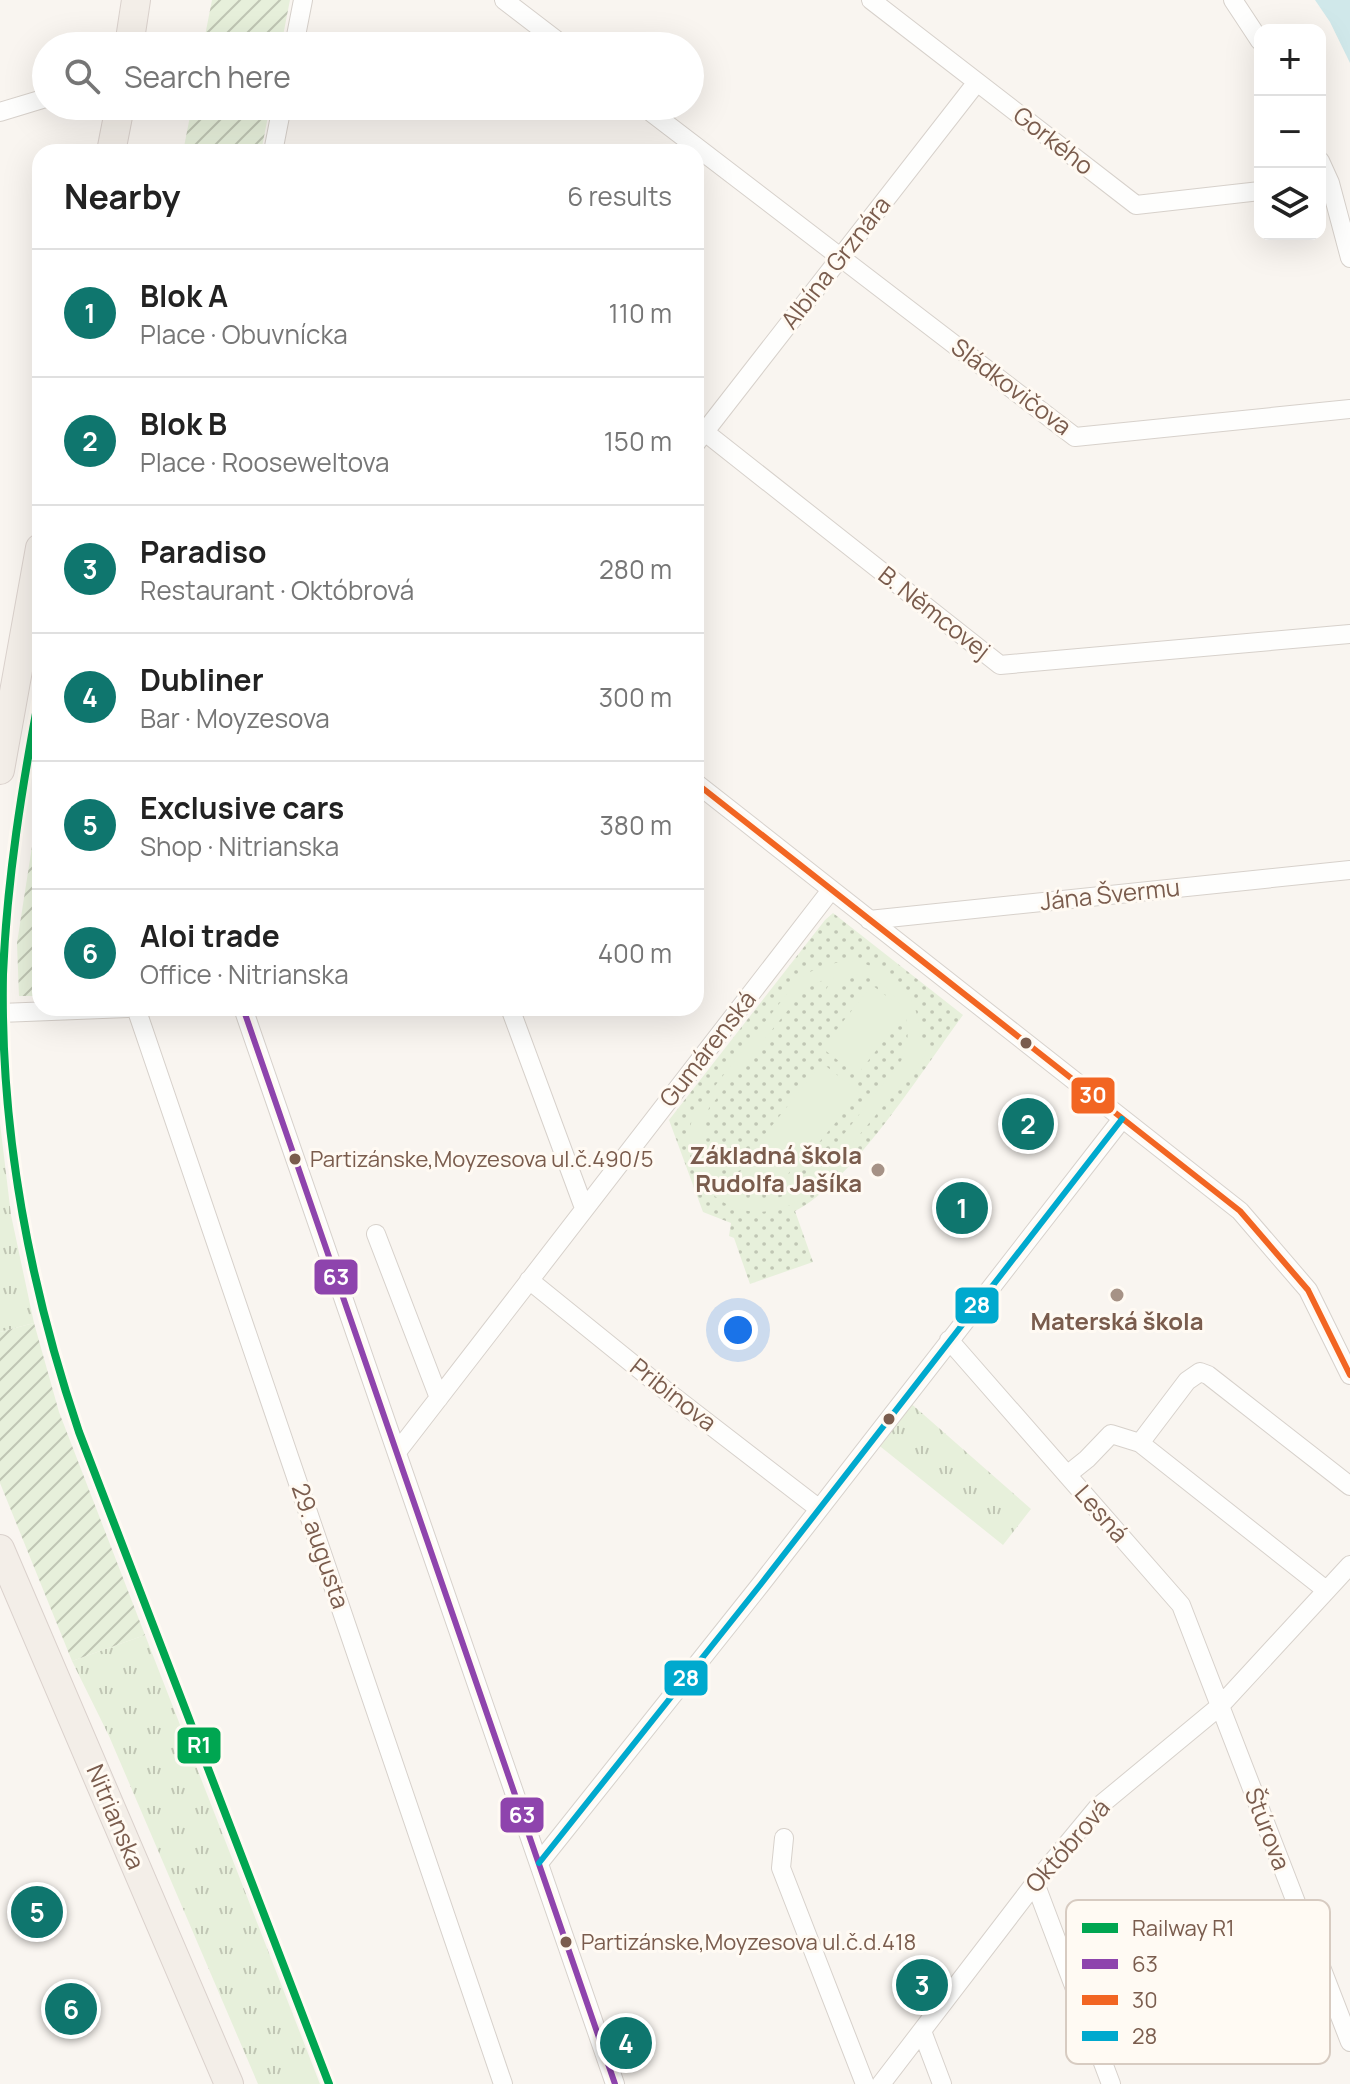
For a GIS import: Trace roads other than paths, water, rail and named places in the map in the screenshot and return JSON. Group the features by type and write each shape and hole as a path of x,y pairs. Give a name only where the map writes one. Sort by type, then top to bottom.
{"main road":[{"path":"131,32 136,0"},
{"path":"113,144 117,120"},
{"path":"0,770 32,592"},
{"name":"Nitrianska","path":"0,1549 229,2084"}],"street":[{"path":"297,32 303,0"},
{"path":"504,0 546,32"},
{"name":"Gorkého","path":"871,0 1136,205 1254,192"},
{"path":"1233,0 1254,32"},
{"name":"Albína Grznára","path":"704,427 977,82"},
{"path":"0,112 32,102"},
{"path":"275,144 279,120"},
{"name":"Sládkovičova","path":"661,120 693,144"},
{"name":"Sládkovičova","path":"704,153 1075,437 1350,409"},
{"path":"1326,187 1350,258"},
{"name":"B. Němcovej","path":"704,437 1000,665 1350,634"},
{"path":"704,789 1240,1211 1308,1290 1350,1375"},
{"name":"Jána Švermu","path":"869,920 1350,870"},
{"name":"Gumárenská","path":"397,1452 831,890"},
{"path":"0,1013 32,1012"},
{"name":"29. augusta","path":"139,1016 503,2084"},
{"path":"246,1016 615,2084"},
{"path":"513,1016 584,1208"},
{"path":"539,1863 1122,1119"},
{"path":"376,1234 439,1398"},
{"name":"Pribinova","path":"529,1280 818,1508"},
{"name":"Lesná","path":"949,1340 1181,1605 1220,1706"},
{"path":"1140,1443 1187,1381 1200,1372 1208,1375 1350,1486"},
{"path":"1067,1475 1111,1434 1140,1443 1326,1590"},
{"name":"Októbrová","path":"881,2084 1035,1883 1098,1807 1220,1706 1350,1565"},
{"name":"Štúrova","path":"1220,1706 1295,1900"},
{"path":"784,1838 781,1868 865,2084"},
{"path":"1035,1883 1066,1965"},
{"name":"Štúrova","path":"1330,1990 1350,2042"},
{"path":"922,2031 942,2084"},
{"path":"1103,2064 1111,2084"}],"water":[{"path":"1315,0 1350,0 1350,63 1330,22"}],"rail line":[{"name":"R1","path":"32,735 16,833 3,974 7,1091 21,1206 32,1263 79,1432 329,2084"}],"place":[{"name":"Blok B","path":"1028,1124"},
{"name":"Partizánske,Moyzesova ul.č.490/5","path":"295,1159"},
{"name":"Základná škola Rudolfa Jašíka","path":"878,1170"},
{"name":"Blok A","path":"962,1208"},
{"name":"Materská škola","path":"1117,1295"},
{"name":"Exclusive cars","path":"37,1912"},
{"name":"Partizánske,Moyzesova ul.č.d.418","path":"566,1942"},
{"name":"Paradiso","path":"922,1985"},
{"name":"Aloi trade","path":"71,2009"},
{"name":"Dubliner","path":"626,2043"}]}
